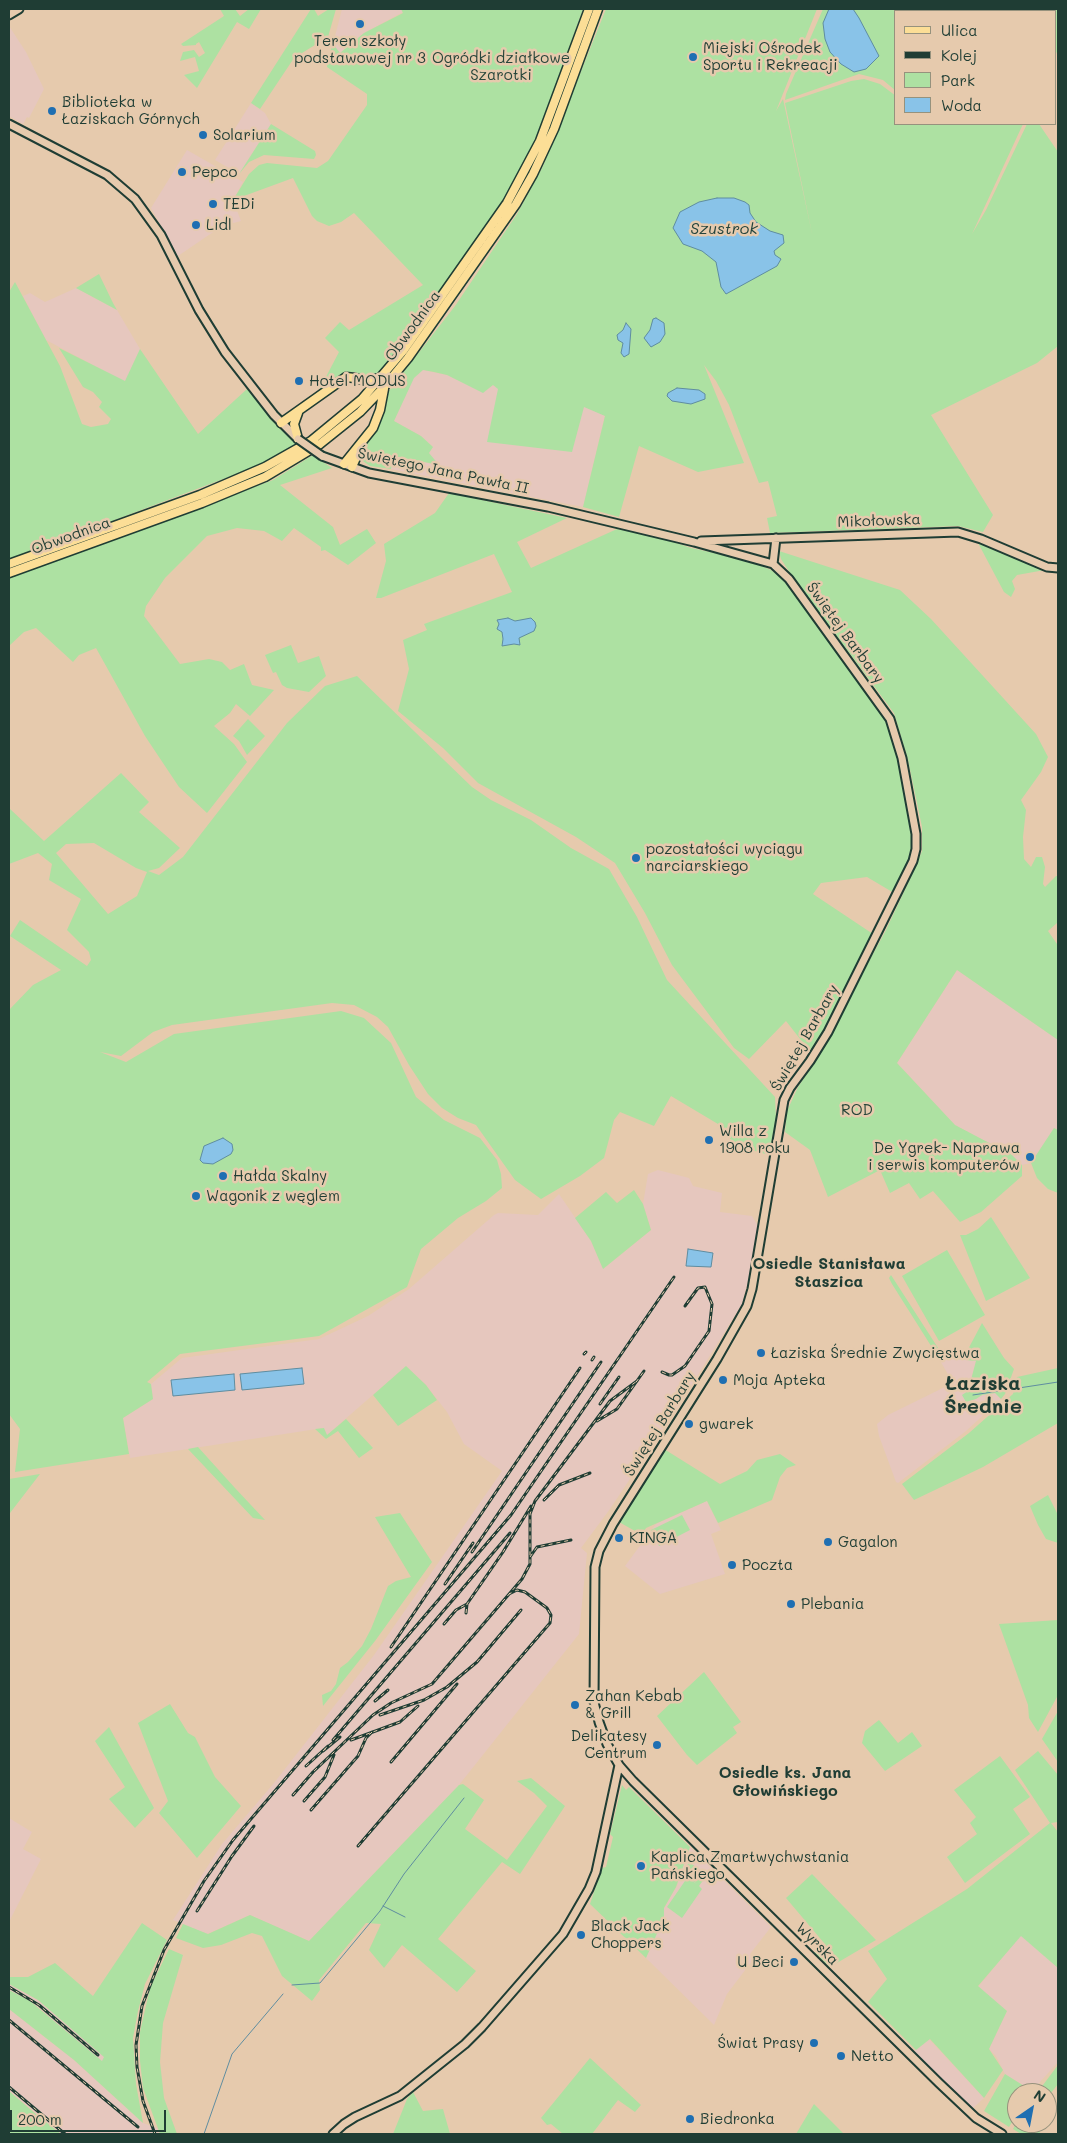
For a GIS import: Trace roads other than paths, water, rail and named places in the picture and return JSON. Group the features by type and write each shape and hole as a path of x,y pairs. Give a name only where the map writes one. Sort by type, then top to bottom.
{"main road":[{"name":"Obwodnica","path":"9,564 200,495 265,467 316,438 362,399 382,377 453,281 507,203 523,176 540,141 589,9"},
{"name":"Obwodnica","path":"9,573 202,503 265,477 320,444 360,412 384,387 413,351 490,242 533,174 562,109 598,9"},
{"path":"282,423 346,377 373,381 382,377"},
{"path":"360,379 364,390 362,399"},
{"path":"352,467 362,444 376,421 384,387"},
{"path":"360,412 372,412 376,416 376,421"},
{"path":"298,413 294,424 298,439"},
{"path":"344,464 362,444"}],"street":[{"path":"9,15 19,9"},
{"name":"Świętego Jana Pawła II","path":"9,124 107,175 135,200 161,235 212,333 233,364 282,423 298,439 322,456 369,473 548,507 694,542"},
{"name":"Mikołowska","path":"694,542 958,532 981,539 1047,567 1058,568"},
{"path":"773,564 776,538"},
{"name":"Świętej Barbary","path":"619,1766 604,1737 594,1702 595,1567 599,1551 613,1524 717,1359 747,1306 752,1289 784,1100 828,1032 891,906 912,862 916,849 916,834 902,758 890,719 789,579 773,564 694,542"},
{"path":"333,2134 355,2117 400,2096 465,2044 553,1946 578,1911 596,1872 619,1766"},
{"name":"Wyrska","path":"619,1766 939,2083 976,2118 1002,2134"},
{"path":"610,1809 618,1784 624,1778 629,1777"}],"water":[{"path":"829,9 853,9 859,18 879,56 866,69 854,72 841,64 830,52 825,39 823,23"},
{"name":"Szustrok","path":"717,198 734,198 745,202 749,205 750,213 756,222 770,231 783,235 784,243 774,251 775,255 781,259 777,266 726,294 721,287 716,262 702,251 683,244 673,228 680,212 699,202"},
{"path":"656,318 664,323 665,334 660,342 651,347 644,338 650,330 653,319"},
{"path":"626,323 631,329 629,354 624,357 621,353 623,343 618,340 617,335 623,330"},
{"path":"677,388 699,390 705,394 705,399 691,404 672,401 667,396 668,393"},
{"path":"508,618 515,621 531,618 535,622 534,631 519,638 520,645 502,646 502,632 497,629 499,624 497,620"},
{"path":"223,1138 232,1144 233,1150 231,1154 213,1164 203,1163 200,1160 204,1146"},
{"path":"688,1249 713,1253 711,1267 686,1266"},
{"path":"302,1368 304,1384 242,1390 240,1374"},
{"path":"234,1374 235,1390 173,1396 171,1380"}],"waterway":[{"path":"973,1395 1058,1382"},
{"path":"292,1985 320,1983 380,1911 404,1874 464,1798"},
{"path":"383,1906 405,1917"},
{"path":"204,2134 232,2054 283,1994"}],"railway":[{"path":"155,2134 143,2101 137,2067 136,2045 142,2006 164,1950 204,1881 233,1840 511,1515 674,1277"},
{"path":"662,1372 672,1375 685,1366 709,1331 712,1304 705,1287 698,1288 685,1306"},
{"path":"472,1552 601,1362"},
{"path":"391,1647 580,1368"},
{"path":"597,1421 617,1409 644,1371"},
{"path":"600,1404 619,1377"},
{"path":"293,1795 313,1772 373,1715 391,1703 432,1684 522,1579 530,1564 530,1514 535,1501 610,1401 637,1381"},
{"path":"544,1500 559,1485 590,1473"},
{"path":"466,1613 467,1604 503,1552 531,1506"},
{"path":"333,1740 510,1533"},
{"path":"530,1557 537,1547 571,1540"},
{"path":"445,1584 473,1543"},
{"path":"358,1846 550,1623 551,1615 547,1608 525,1592 517,1590 509,1594"},
{"path":"444,1624 456,1610 467,1604"},
{"path":"380,1715 424,1700 447,1687 477,1662 521,1610"},
{"path":"391,1762 457,1684"},
{"path":"375,1701 388,1690"},
{"path":"351,1740 400,1722 418,1706"},
{"path":"311,1810 358,1756 366,1738 372,1732"},
{"path":"323,1751 340,1737"},
{"path":"306,1766 328,1746"},
{"path":"304,1801 325,1777 334,1755"},
{"path":"197,1911 232,1856 254,1826"},
{"path":"9,1987 39,2005 98,2055"},
{"path":"9,2020 138,2127"},
{"path":"9,2087 65,2134"}],"place":[{"name":"Teren szkoły podstawowej nr 3","path":"360,24"},
{"name":"Miejski Ośrodek Sportu i Rekreacji","path":"693,57"},
{"name":"Biblioteka w Łaziskach Górnych","path":"52,111"},
{"name":"Solarium","path":"203,135"},
{"name":"Pepco","path":"182,172"},
{"name":"TEDi","path":"213,204"},
{"name":"Lidl","path":"196,225"},
{"name":"Hotel MODUS","path":"299,381"},
{"name":"pozostałości wyciągu narciarskiego","path":"636,858"},
{"name":"Willa z 1908 roku","path":"709,1140"},
{"name":"De Ygrek- Naprawa i serwis komputerów","path":"1030,1157"},
{"name":"Hałda Skalny","path":"223,1176"},
{"name":"Wagonik z węglem","path":"196,1196"},
{"name":"Łaziska Średnie Zwycięstwa","path":"761,1353"},
{"name":"Moja Apteka","path":"723,1380"},
{"name":"gwarek","path":"689,1424"},
{"name":"KINGA","path":"619,1538"},
{"name":"Gagalon","path":"828,1542"},
{"name":"Poczta","path":"732,1565"},
{"name":"Plebania","path":"791,1604"},
{"name":"Zahan Kebab & Grill","path":"575,1705"},
{"name":"Delikatesy Centrum","path":"657,1745"},
{"name":"Kaplica Zmartwychwstania Pańskiego","path":"641,1866"},
{"name":"Black Jack Choppers","path":"581,1935"},
{"name":"U Beci","path":"794,1962"},
{"name":"Świat Prasy","path":"814,2043"},
{"name":"Netto","path":"841,2056"},
{"name":"Biedronka","path":"690,2119"}],"district":[{"name":"Osiedle Stanisława Staszica","path":"829,1273"},
{"name":"Łaziska Średnie","path":"983,1396"},
{"name":"Osiedle ks. Jana Głowińskiego","path":"785,1782"}],"park label":[{"name":"Ogródki działkowe Szarotki","path":"501,66"},
{"name":"ROD","path":"857,1110"}]}
